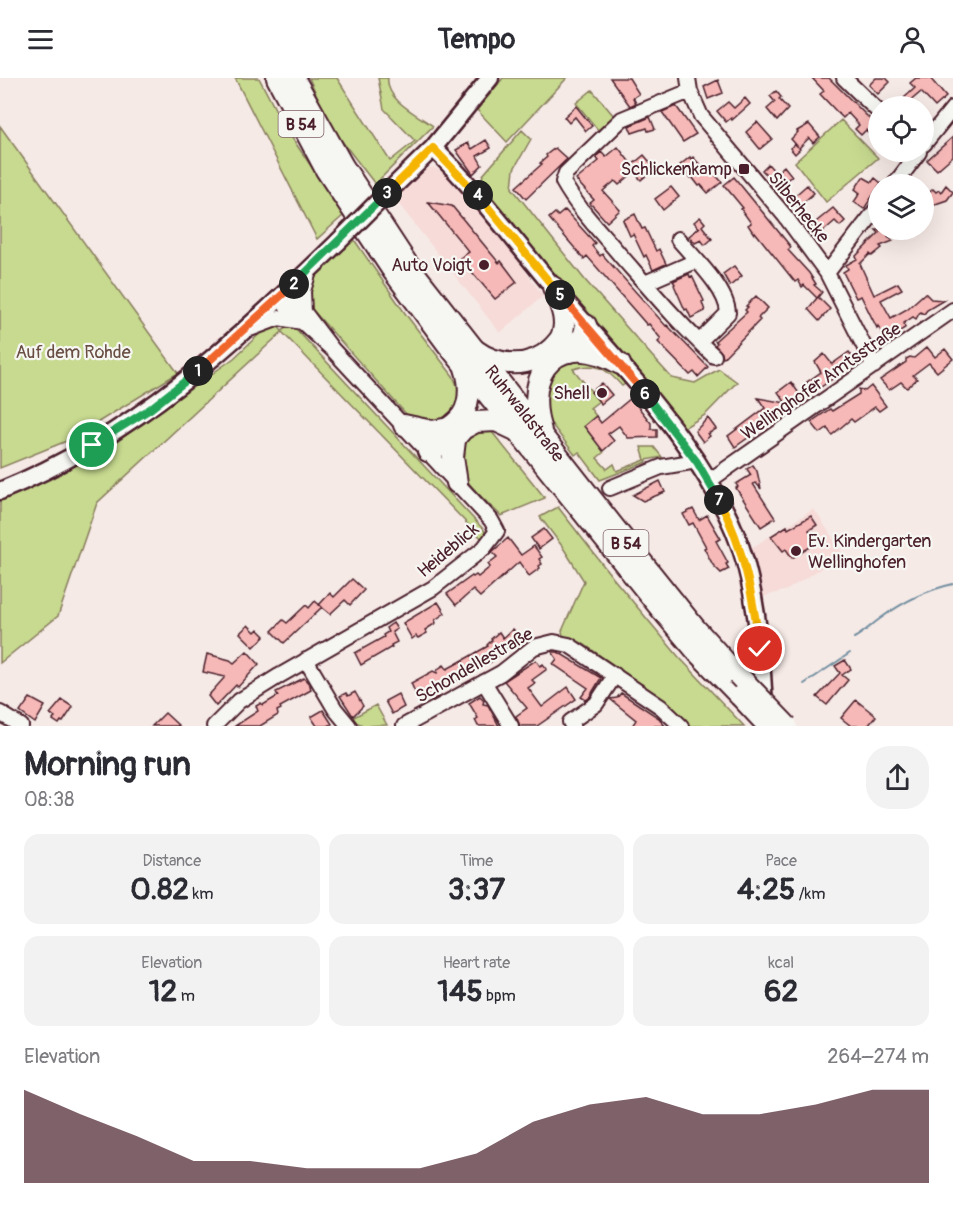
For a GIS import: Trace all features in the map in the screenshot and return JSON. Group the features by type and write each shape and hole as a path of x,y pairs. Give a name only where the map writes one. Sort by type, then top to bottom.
{"highway":[{"name":"Ruhrwaldstraße","path":"277,78 308,139 399,280 543,438 696,628 788,726"},
{"name":"Ruhrwaldstraße","path":"294,78 323,132 385,231 519,433 660,608 767,726"},
{"path":"554,287 563,311 565,345"},
{"path":"543,438 536,408 536,388 543,371 586,325"},
{"path":"428,451 444,446 466,406 468,384 464,352 518,364 532,361 565,345 593,351 620,364"},
{"path":"404,425 452,434 470,424 483,421 503,423 519,433"},
{"path":"452,434 457,483"}],"main road":[{"path":"0,490 51,467 112,434 186,382 242,333 433,148 490,78"},
{"path":"449,129 449,151 454,168"},
{"path":"433,148 454,168 620,364 697,462 709,481 737,539 750,582 760,649 767,726"}],"street":[{"path":"844,78 868,101"},
{"path":"689,84 622,119 564,177 563,182 573,200 645,283 714,356"},
{"name":"Silberhecke","path":"689,84 701,116 785,216 827,273 874,366"},
{"path":"934,132 953,108"},
{"path":"827,273 868,220"},
{"path":"678,239 720,289 728,303 728,313 699,342"},
{"path":"645,283 696,261"},
{"path":"242,333 279,318 303,317 303,291 310,268"},
{"name":"Heideblick","path":"214,726 239,701 433,588 484,548 497,531 491,520 303,317 286,308 282,295"},
{"name":"Wellinghofer Amtsstraße","path":"709,481 953,310"},
{"path":"610,488 655,469 697,462"},
{"name":"Schondellestraße","path":"404,726 422,722 501,673 534,647 554,642 569,645 615,675 661,707 681,726"},
{"path":"306,660 335,709 350,726"},
{"path":"573,726 570,723 596,704 615,675"},
{"path":"484,682 511,726"},
{"path":"0,713 21,726"}],"shaded area":[{"name":"Auto Voigt","path":"433,167 444,173 469,198 498,233 543,296 500,333 394,198 422,171"},
{"name":"Ev. Kindergarten Wellinghofen","path":"814,509 843,554 787,590 762,597 751,548"}],"green space":[{"path":"235,78 259,78 284,126 344,215 317,239"},
{"path":"309,78 337,78 390,161 415,141 384,109 378,78 388,78 388,86 397,100 433,126 375,184 331,127"},
{"path":"503,78 567,78 507,142 477,110"},
{"path":"592,90 614,116 598,130 576,103"},
{"path":"841,120 868,148 868,162 873,162 826,202 795,162"},
{"name":"Auf dem Rohde","path":"0,126 178,373 69,440 0,468"},
{"path":"522,130 531,139 514,169 512,188 585,280 672,378 695,383 719,369 737,382 705,415 682,429 480,183 483,175"},
{"path":"353,238 407,316 453,376 459,390 459,405 451,418 416,425 308,305 308,288 318,272"},
{"path":"273,321 282,331 288,326 295,328 485,531 483,540 282,332 97,503 58,616 0,663 0,498 33,486 115,443 234,358"},
{"path":"583,356 616,370 625,384 622,386 600,368 589,366 573,369 599,401 590,408 596,416 584,426 604,452 597,458 607,469 614,464 617,471 645,460 641,447 654,447 662,457 646,460 647,462 600,480 579,452 575,455 543,413 549,372 565,360"},
{"path":"483,431 492,432 545,498 501,516 476,492 465,477 461,455 470,438"},
{"path":"558,507 678,656 744,726 687,726 671,705 582,643 563,636 562,631 584,581 540,517"},
{"path":"376,705 387,725 364,726 350,719"}],"building":[{"path":"610,78 629,78 639,94 633,98 636,103 630,106"},
{"path":"812,78 829,78 868,117 868,132 866,130 861,135 855,129 859,125 848,113 843,118 820,94 824,91"},
{"path":"876,78 886,78 890,82 878,94 869,85"},
{"path":"916,78 930,78 946,97 935,107 934,96 925,96 921,92 916,96 906,96 915,88 910,83"},
{"path":"718,80 723,93 708,99 704,87"},
{"path":"776,91 781,97 779,99 788,109 777,121 767,109 775,102 770,96"},
{"path":"745,98 750,104 732,120 731,118 726,122 717,111 728,102 734,108"},
{"path":"576,106 592,126 586,131 575,117 569,123 564,117"},
{"path":"676,106 696,134 683,142 662,112"},
{"path":"650,117 655,129 648,131 647,128 632,133 629,126"},
{"path":"757,122 772,139 760,149 746,132"},
{"path":"809,124 820,137 813,143 809,138 795,154 790,148 795,144 798,147 791,139 797,131"},
{"path":"953,137 953,156 937,170 929,162 934,162 934,154"},
{"path":"486,140 491,148 477,156 482,165 473,174 456,150 468,143 472,149"},
{"path":"618,147 632,165 644,155 655,168 641,180 634,172 619,185 615,181 603,191 620,210 607,222 590,203 594,200 576,180 599,161 596,157 601,152 606,157"},
{"path":"555,148 567,159 526,199 516,187 542,164 540,163 547,157 546,155"},
{"path":"690,157 691,159 693,157 703,168 707,166 722,182 708,193 701,185 699,186 680,165"},
{"path":"768,164 776,173 784,166 792,176 777,186 762,170"},
{"path":"734,177 791,247 788,250 809,273 816,284 814,285 822,292 818,297 830,309 819,321 808,309 817,298 804,285 802,287 798,280 795,282 755,232 754,234 748,225 751,223 741,209 743,208 724,185"},
{"path":"863,177 868,180 868,203 864,209 854,202 860,193 855,189"},
{"path":"807,185 814,193 798,207 791,199"},
{"path":"946,185 953,192 947,200 934,205 934,190 941,192"},
{"path":"671,187 679,197 663,210 655,199"},
{"path":"428,202 452,206 517,282 495,299 460,258 469,252"},
{"path":"833,208 845,221 840,226 835,221 819,235 811,226"},
{"path":"565,210 595,243 592,246 600,256 602,254 666,326 708,367 698,377 694,372 690,375 658,342 661,339 649,324 647,325 587,256 584,259 549,218 555,213 558,216"},
{"path":"635,214 656,251 659,249 666,264 653,270 633,234 630,236 623,220"},
{"path":"700,217 705,223 702,226 712,239 705,245 701,240 695,243 689,236 699,228 694,222"},
{"path":"872,240 893,241 880,246 882,248 872,256 870,254 860,264 874,295 898,283 902,289 881,300 891,318 907,309 925,293 931,299 944,300 924,314 920,312 916,319 913,317 904,323 905,328 890,337 889,335 884,337 861,296 856,298 843,272 848,269 846,265 857,259 856,256"},
{"path":"734,266 742,276 730,286 723,274"},
{"path":"689,274 704,301 702,302 705,311 691,318 687,309 685,310 673,281"},
{"path":"756,296 768,308 758,318 760,320 723,358 715,341 747,312 745,310 748,307 746,306"},
{"path":"927,347 935,357 945,349 953,359 937,372 929,363 913,375 917,379 907,388 901,382 889,390 880,380 906,362 906,359 914,358"},
{"path":"849,352 856,362 814,392 807,382 821,372 815,362 824,354 832,364"},
{"path":"791,382 803,399 735,447 728,436 765,408 758,398 786,403 778,392"},
{"name":"Shell","path":"602,383 612,395 601,404 591,392"},
{"path":"871,386 886,406 879,411 875,407 854,422 851,419 832,435 827,428 820,433 811,422 859,394 859,389 865,391"},
{"path":"631,398 651,423 651,429 657,429 657,437 628,438 619,426 608,434 614,441 603,451 584,426 596,416 601,423"},
{"path":"708,418 716,429 708,434 710,436 703,442 695,431"},
{"path":"753,465 757,471 761,489 756,483 753,484 775,518 761,527 736,488 738,487 736,484 751,475 747,469"},
{"path":"660,481 665,492 643,501 633,495"},
{"path":"693,509 699,520 707,515 721,539 716,541 729,569 721,573 713,565 693,523 689,525 683,514"},
{"path":"811,516 817,525 809,530 817,543 792,558 786,549 783,551 771,536"},
{"path":"544,529 552,539 539,549 531,538"},
{"path":"508,538 521,555 534,546 542,557 539,559 542,564 540,568 529,576 519,562 480,597 473,590 456,605 447,594 472,576 478,577 490,567 488,564 497,557 492,552"},
{"path":"352,579 364,590 350,605 345,600 330,614 319,605 330,593 334,597"},
{"path":"315,601 322,607 284,643 272,631 283,620 287,623 306,605 309,608"},
{"path":"438,602 445,613 425,630 427,633 412,639 403,623"},
{"path":"393,623 397,629 392,632 397,642 361,665 355,653 384,637 383,635 388,632 386,628"},
{"path":"248,625 255,632 258,629 265,636 254,647 240,633"},
{"path":"513,629 520,637 491,662 435,692 438,697 431,701 426,692 417,697 411,683 433,671 437,673 438,669 444,665 447,669 488,646 491,639 499,632 503,638"},
{"path":"247,651 259,664 216,706 208,696 225,677 203,672 207,654 234,663"},
{"path":"552,652 558,652 601,678 589,698 586,700 581,697 588,688 553,664 557,659"},
{"path":"536,660 540,666 543,664 547,669 532,680 535,683 528,688 542,707 568,687 576,699 537,726 520,726 516,716 527,708 504,681"},
{"path":"845,660 851,669 842,675 848,680 827,705 817,697 840,673 835,666"},
{"path":"304,678 311,690 280,707 281,709 277,711 278,715 260,726 235,726 258,711 256,706 261,703 263,705 278,696 276,692"},
{"path":"355,692 363,706 353,716 340,696 346,693 348,696"},
{"path":"621,693 659,718 665,726 632,726 636,720 610,699 617,698"},
{"path":"398,694 404,707 392,714 385,701"},
{"path":"480,696 484,700 483,704 488,705 499,726 478,726 475,720 478,718 469,703"},
{"path":"30,698 45,706 35,723 20,712"},
{"path":"62,700 73,707 63,722 59,724 50,714"},
{"path":"856,700 876,716 868,726 851,726 841,718"},
{"path":"323,710 332,724 317,726 311,717"},
{"path":"165,713 179,726 152,726"}],"waterway":[{"path":"854,638 906,602 924,593 953,584"},
{"path":"804,684 850,653"}],"place":[{"name":"Schlickenkamp","path":"744,169"},
{"name":"Auto Voigt","path":"484,265"},
{"name":"Shell","path":"602,393"},
{"name":"Ev. Kindergarten Wellinghofen","path":"796,551"}],"route":[{"path":"92,445 150,409 186,382 272,305 433,148 478,195 636,383 697,462 721,504 737,539 750,582 760,649"}]}
